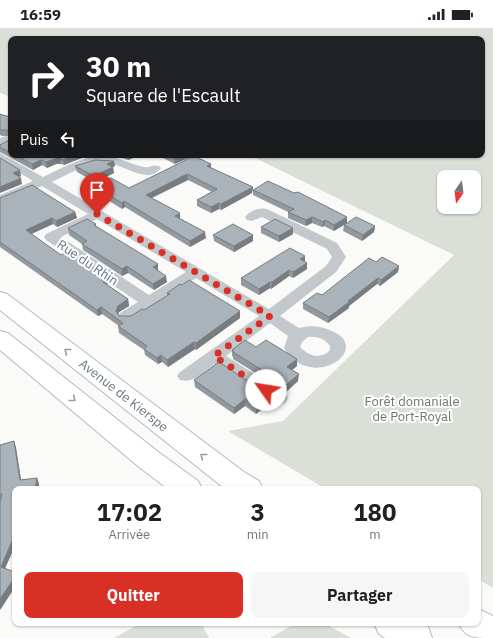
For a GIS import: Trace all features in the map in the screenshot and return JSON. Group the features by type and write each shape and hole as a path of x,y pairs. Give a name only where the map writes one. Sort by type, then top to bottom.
{"main road":[{"name":"Avenue de Kierspe","path":"0,299 234,480 244,486"},
{"path":"0,338 142,455 184,486"},
{"path":"395,626 416,638"},
{"path":"479,626 493,634"}],"street":[{"path":"0,156 270,316 298,335"},
{"path":"0,200 89,161 101,159 118,161 146,172 155,168"},
{"path":"186,376 270,316 331,269 339,257 332,246 262,212 252,217"},
{"name":"Rue du Rhin","path":"97,214 51,237 149,302"},
{"path":"126,317 196,272"},
{"path":"214,356 279,398"}],"green space":[{"name":"Forêt domaniale de Port-Royal","path":"0,28 493,28 493,588 481,581 481,486 321,486 228,431 283,421 454,255 255,158 485,158 485,36 8,36 8,96 0,93"},
{"path":"136,626 203,626 209,638 114,638"},
{"path":"291,626 329,626 351,638 270,638"}],"building":[{"path":"0,114 8,116 8,130 0,130"},
{"path":"8,141 8,151 0,147 0,145"},
{"path":"0,158 20,170 13,173 21,178 0,187"},
{"path":"21,158 60,158 46,162 41,160 32,164"},
{"path":"190,158 198,158 211,164 207,166 253,187 221,204 219,203 211,207 197,200 217,189 187,174 146,195 180,213 175,216 205,232 190,241 124,201 122,203 94,186 111,178 129,188"},
{"path":"95,160 114,161 107,164 113,167 94,176 75,166"},
{"path":"268,181 294,193 298,192 347,217 334,225 325,220 323,222 312,217 306,220 288,212 294,209 253,190"},
{"path":"32,185 75,212 56,221 52,218 26,230 61,255 68,251 107,277 102,280 103,282 128,299 118,306 116,311 119,316 131,316 142,309 144,310 170,294 167,293 180,284 182,285 189,280 240,311 196,343 194,342 167,360 161,355 157,358 144,349 147,346 118,326 123,323 101,307 97,310 0,242 0,198"},
{"path":"356,217 375,226 363,235 344,225"},
{"path":"87,219 96,224 94,225 158,264 153,267 166,276 153,284 127,266 122,269 82,244 87,241 68,228"},
{"path":"275,219 293,228 279,236 261,227"},
{"path":"233,224 253,235 234,246 213,235"},
{"path":"290,248 305,256 300,259 307,263 293,272 289,270 259,289 241,278"},
{"path":"382,257 399,266 381,280 378,278 329,317 303,303 317,293 322,295 369,258 376,262"},
{"path":"245,340 256,347 266,340 297,359 287,367 299,374 286,385 233,352 234,351 232,350"},
{"path":"219,362 270,396 256,407 245,399 234,408 194,380"},
{"path":"14,441 20,480 37,478 36,486 12,486 12,541 1,567 12,571 12,581 0,599 0,503 2,494 0,494 0,445"}],"route":[{"path":"97,214 270,316 214,356 266,390"}]}
